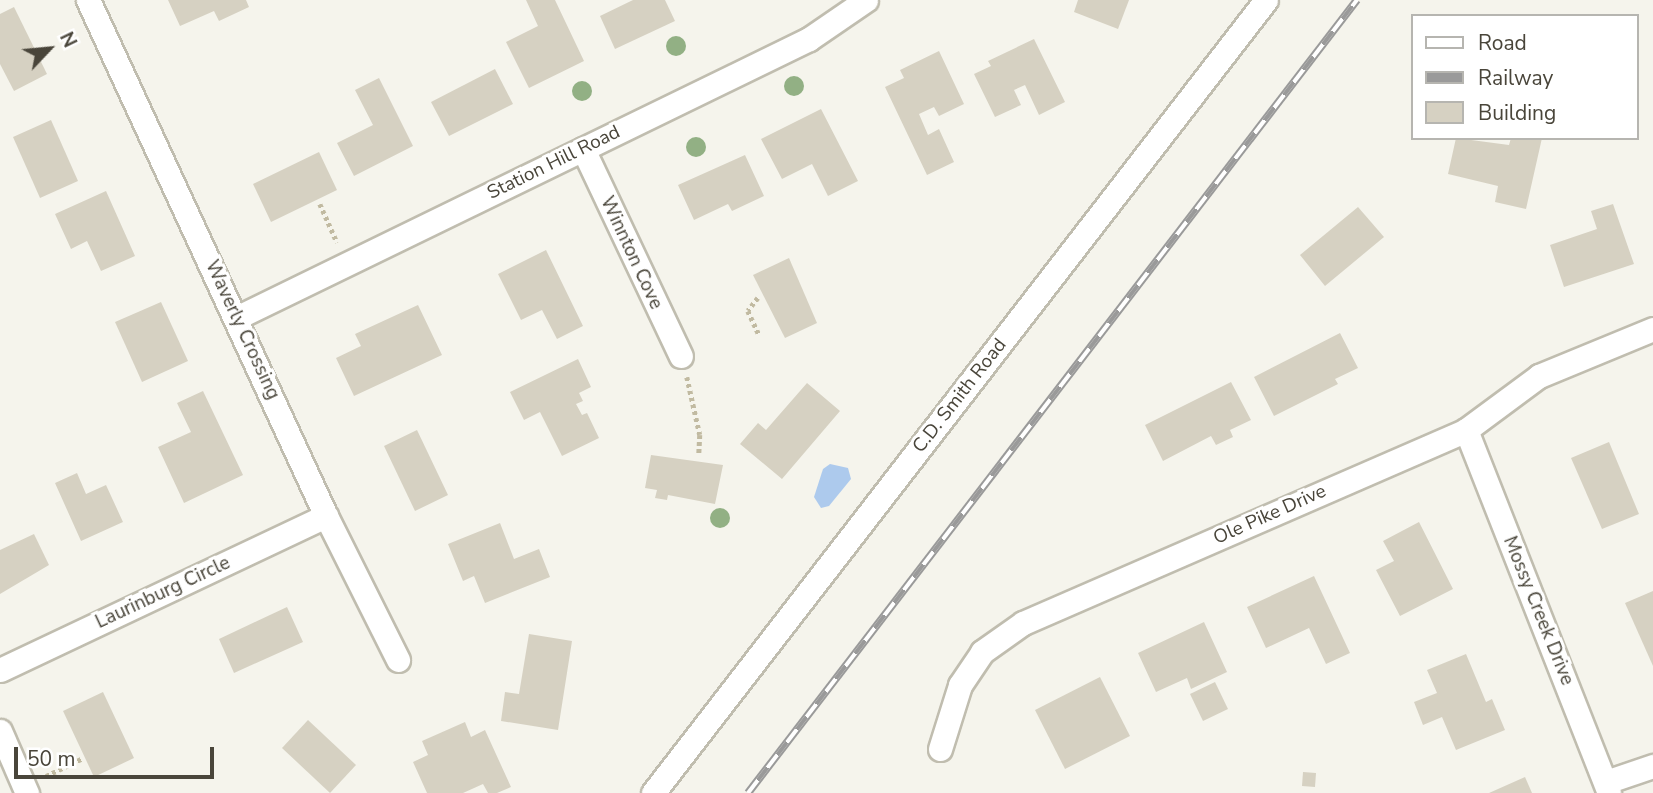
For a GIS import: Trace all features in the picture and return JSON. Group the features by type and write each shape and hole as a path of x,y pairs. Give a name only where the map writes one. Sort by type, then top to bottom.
{"street":[{"name":"Waverly Crossing","path":"88,0 326,516 398,660"},
{"name":"Station Hill Road","path":"236,318 346,261 809,39 866,0"},
{"name":"C.D. Smith Road","path":"653,793 1266,0"},
{"name":"Winnton Cove","path":"583,149 681,356"},
{"name":"Ole Pike Drive","path":"940,749 960,685 982,652 1023,623 1466,430 1539,376 1653,329"},
{"name":"Mossy Creek Drive","path":"1466,430 1608,787"},
{"name":"Laurinburg Circle","path":"0,670 326,516"},
{"path":"0,730 26,789"},
{"path":"1608,787 1653,766"}],"path":[{"path":"320,204 346,261"},
{"path":"758,298 748,311 759,335"},
{"path":"681,356 700,435 699,455"},
{"path":"26,789 83,758"}],"water":[{"path":"830,464 848,468 851,479 829,506 821,508 814,497 823,469"}],"building":[{"path":"168,0 246,0 249,7 219,21 214,11 180,26"},
{"path":"526,0 555,0 584,61 529,88 506,42 538,26"},
{"path":"633,0 665,0 675,21 615,49 600,16"},
{"path":"1078,0 1129,0 1118,29 1074,12"},
{"path":"14,7 47,74 14,91 0,64 0,14"},
{"path":"1034,39 1065,102 1039,115 1025,85 1014,90 1021,105 995,117 974,74 991,66 988,61"},
{"path":"939,51 964,104 939,116 934,107 919,114 928,135 939,129 954,162 927,175 885,87 904,78 900,70"},
{"path":"495,69 513,104 449,136 431,102"},
{"path":"379,78 413,146 354,176 337,143 373,125 355,90"},
{"path":"821,109 858,181 828,196 812,164 782,179 761,139"},
{"path":"51,120 78,181 40,198 13,137"},
{"path":"1456,140 1509,145 1510,140 1542,140 1526,209 1495,202 1498,186 1448,174"},
{"path":"319,152 337,190 271,222 253,184"},
{"path":"745,155 764,196 732,211 728,204 694,220 678,185"},
{"path":"106,191 135,256 101,271 87,241 71,249 55,214"},
{"path":"1613,204 1634,264 1564,287 1550,245 1597,229 1591,211"},
{"path":"1358,207 1384,237 1325,286 1300,255"},
{"path":"546,250 583,326 557,339 542,310 521,320 498,274"},
{"path":"789,258 817,323 785,338 753,275"},
{"path":"161,302 188,361 142,382 115,322"},
{"path":"418,305 442,355 354,396 336,358 361,346 355,334"},
{"path":"1340,333 1358,368 1335,379 1338,384 1274,416 1254,377"},
{"path":"578,359 591,387 579,393 583,401 576,404 582,415 587,413 599,438 562,456 540,412 524,420 510,392"},
{"path":"1231,382 1251,420 1230,430 1233,437 1216,445 1211,436 1163,461 1145,425"},
{"path":"807,383 840,411 782,479 740,444 758,423 766,430"},
{"path":"203,391 243,475 184,503 158,447 191,432 177,403"},
{"path":"417,430 448,495 415,511 384,446"},
{"path":"1609,442 1639,514 1602,529 1571,458"},
{"path":"651,455 723,465 715,504 668,495 667,500 655,498 657,490 645,488"},
{"path":"77,473 86,494 106,485 123,522 81,541 55,483"},
{"path":"1419,522 1453,589 1400,616 1376,570 1394,561 1383,541"},
{"path":"500,523 514,559 539,549 550,577 485,603 474,576 463,581 448,544"},
{"path":"34,534 49,565 0,594 0,550"},
{"path":"1314,576 1350,653 1326,664 1309,628 1266,648 1247,607"},
{"path":"1653,591 1653,666 1625,603"},
{"path":"287,607 303,642 234,673 219,639"},
{"path":"1204,622 1227,672 1191,689 1187,678 1156,692 1138,653"},
{"path":"529,634 572,641 558,730 501,721 505,692 519,694"},
{"path":"1466,654 1486,702 1492,699 1505,730 1456,750 1442,717 1423,725 1414,702 1437,693 1427,670"},
{"path":"1100,677 1130,736 1065,769 1035,710"},
{"path":"1215,682 1228,709 1203,721 1190,694"},
{"path":"103,692 134,758 94,777 63,711"},
{"path":"308,720 356,765 330,793 282,748"},
{"path":"465,722 471,737 485,730 511,787 497,793 488,793 483,784 463,793 427,793 413,762 428,755 422,741"},
{"path":"1303,772 1316,773 1315,787 1302,786"},
{"path":"1525,777 1532,793 1489,793"}],"railway":[{"path":"748,793 1357,0"}]}
